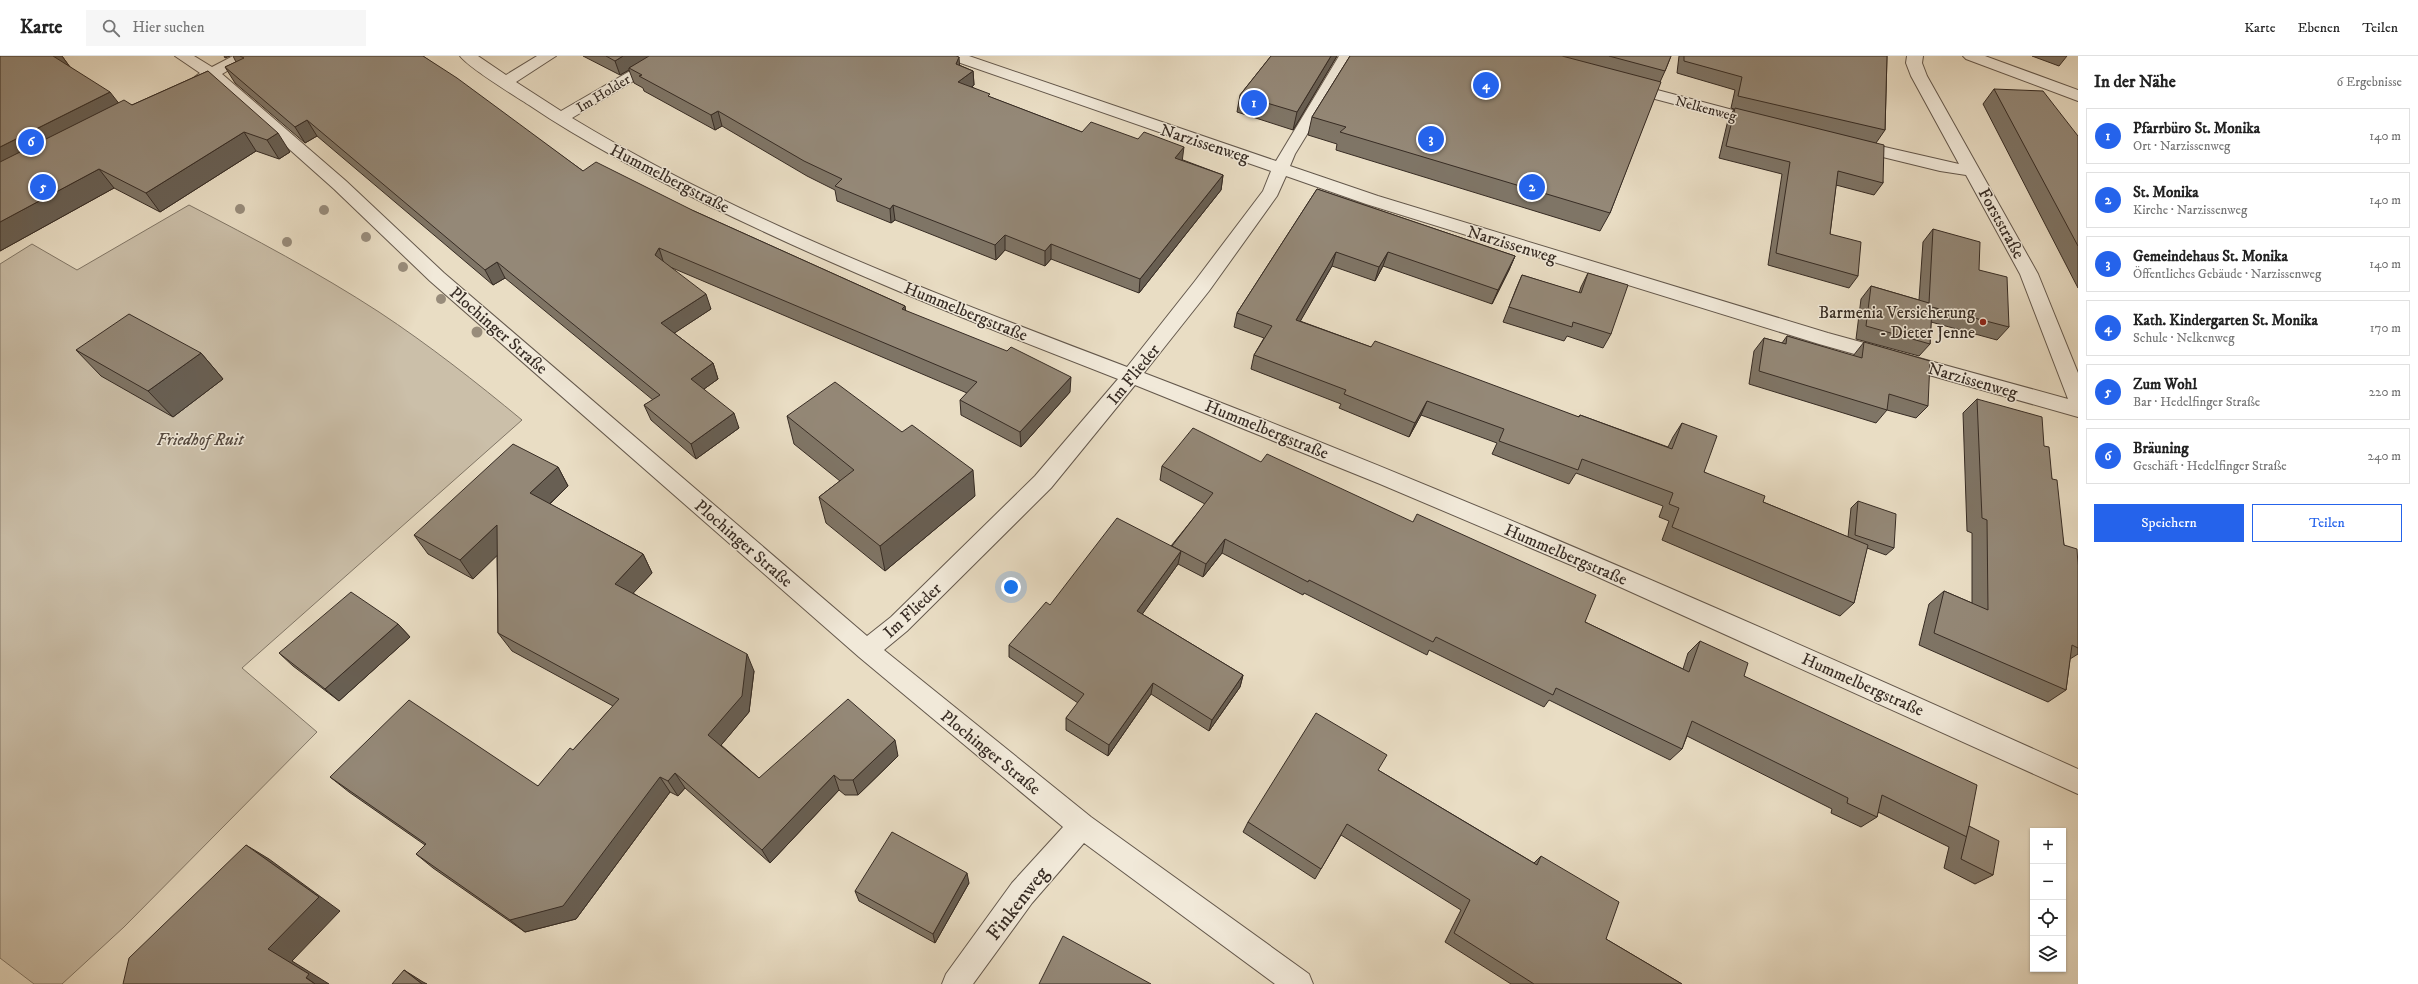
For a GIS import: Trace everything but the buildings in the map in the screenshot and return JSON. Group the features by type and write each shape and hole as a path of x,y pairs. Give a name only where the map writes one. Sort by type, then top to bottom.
{"street":[{"name":"Plochinger Straße","path":"183,56 212,73 340,185 437,277 867,650 1082,826 1299,984"},
{"path":"186,86 245,56"},
{"name":"Hummelbergstraße","path":"468,56 561,118 713,201 809,245 938,301 1132,375 1421,491 1753,634 2078,782"},
{"path":"506,82 548,56"},
{"name":"Im Holder","path":"561,118 667,56"},
{"name":"Narzissenweg","path":"954,56 1281,170 1471,231 1826,339 2078,409"},
{"name":"Im Flieder","path":"867,650 899,624 1043,482 1132,375 1250,224 1271,192 1287,154 1347,56"},
{"name":"Forststraße","path":"1915,56 1914,63 1919,76 2029,274 2078,398"},
{"path":"1971,56 2078,96"},
{"name":"Nelkenweg","path":"1614,84 1778,126"},
{"path":"1840,142 1940,166 1973,171"},
{"name":"Finkenweg","path":"956,984 1022,893 1082,826"}],"green space":[{"name":"Friedhof Ruit","path":"189,205 286,256 379,312 452,364 522,420 242,668 317,732 124,927 62,984 34,984 0,958 0,264 32,244 77,270"}],"place":[{"name":"Kath. Kindergarten St. Monika","path":"1486,85"},
{"name":"Pfarrbüro St. Monika","path":"1254,103"},
{"name":"Gemeindehaus St. Monika","path":"1431,139"},
{"name":"Bräuning","path":"31,142"},
{"name":"Zum Wohl","path":"43,187"},
{"name":"St. Monika","path":"1532,187"},
{"name":"Barmenia Versicherung - Dieter Jenne","path":"1983,322"}]}
